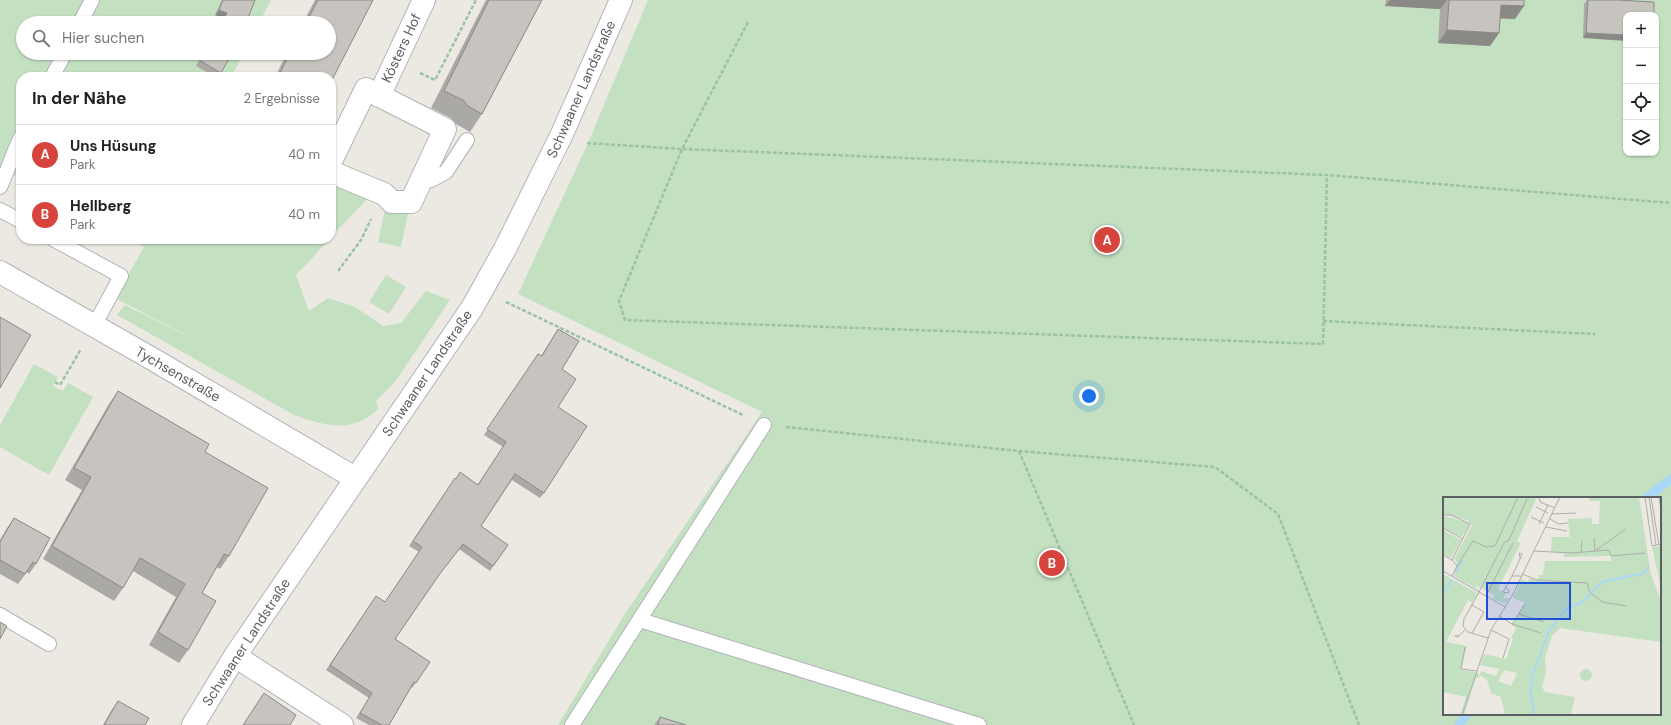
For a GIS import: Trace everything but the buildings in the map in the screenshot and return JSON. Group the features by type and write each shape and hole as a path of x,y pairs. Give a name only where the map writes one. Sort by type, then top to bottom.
{"street":[{"name":"Kösters Hof","path":"379,96 424,0"},
{"name":"Schwaaner Landstraße","path":"193,725 235,656 472,308 505,249 562,134 621,0"},
{"name":"Kösters Hof","path":"336,151 366,89 445,129 411,202 392,202 384,194 336,174"},
{"name":"Tychsenstraße","path":"0,272 89,335 355,478"},
{"path":"235,656 342,725"}],"lane":[{"path":"84,16 92,0"},
{"path":"55,72 61,60"},
{"path":"422,179 431,180 446,172 467,140"},
{"path":"1,183 16,147"},
{"path":"0,210 16,218"},
{"path":"62,244 121,276 89,335"},
{"path":"572,725 764,425"},
{"path":"0,615 49,644"},
{"path":"640,620 979,725"}],"path":[{"path":"396,61 436,80 476,0"},
{"path":"748,22 682,149 620,301 625,320 1323,344 1327,175"},
{"path":"562,134 588,144 1327,175 1671,203"},
{"path":"338,271 361,240 384,194"},
{"path":"501,299 764,425 1019,451 1215,467 1278,514 1359,725"},
{"path":"1323,321 1595,334"},
{"path":"55,382 60,385 89,335"},
{"path":"1019,451 1134,725"}],"green space":[{"path":"0,0 271,0 263,16 16,16 16,60 240,60 234,72 16,72 16,176 0,167"},
{"path":"648,0 1671,0 1671,725 558,725 624,615 762,412 518,294 588,143"},
{"path":"336,182 368,198 336,232"},
{"path":"385,209 408,214 401,247 378,242"},
{"path":"139,244 325,244 296,275 309,311 328,298 355,307 383,326 401,323 426,291 450,300 395,382 376,401 378,409 365,419 353,424 327,424 294,415 117,315 125,305 203,344 115,298 144,247"},
{"path":"386,275 406,287 389,314 369,302"},
{"path":"34,364 58,377 53,386 63,391 68,383 93,397 49,475 0,447 0,425"}],"waterway":[{"path":"1647,497 1671,479"},
{"path":"1459,725 1466,715"}],"place":[{"name":"Uns Hüsung","path":"1107,240"},
{"name":"Hellberg","path":"1052,563"}]}
